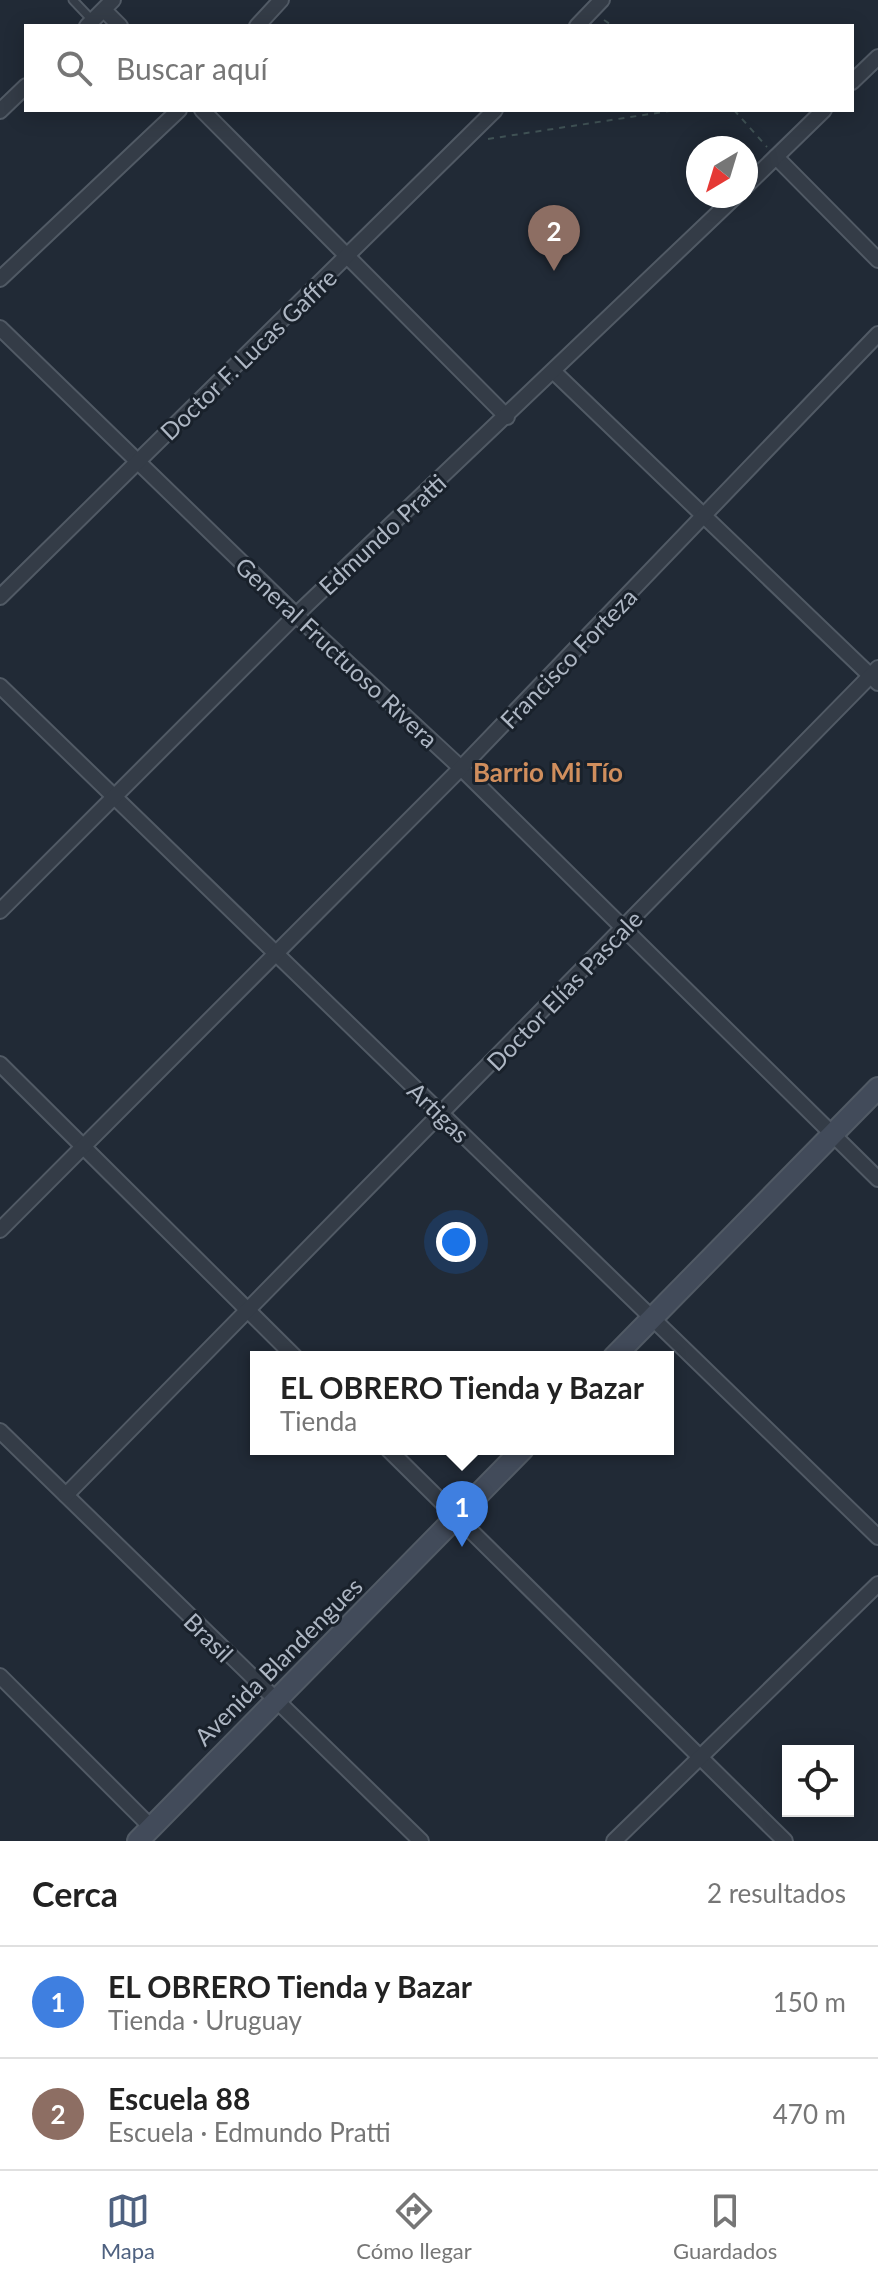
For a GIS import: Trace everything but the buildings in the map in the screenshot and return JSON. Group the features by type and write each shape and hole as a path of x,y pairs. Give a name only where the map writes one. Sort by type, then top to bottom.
{"street":[{"path":"259,24 281,0"},
{"path":"579,24 602,0"},
{"path":"99,14 116,24"},
{"path":"854,80 878,57"},
{"path":"0,111 24,88"},
{"path":"0,279 177,112"},
{"path":"204,112 507,417"},
{"name":"Doctor F. Lucas Gaffre","path":"0,597 493,112"},
{"path":"758,174 822,112"},
{"path":"776,157 878,260"},
{"name":"Edmundo Pratti","path":"0,911 296,615 724,208"},
{"name":"General Fructuoso Rivera","path":"0,328 296,615 461,768 878,1179"},
{"name":"Francisco Forteza","path":"0,1230 81,1145 277,954 461,768 706,517 878,334"},
{"path":"554,372 875,676"},
{"name":"Doctor Elías Pascale","path":"66,1495 875,676"},
{"name":"Artigas","path":"0,686 878,1537"},
{"path":"0,1064 289,1351"},
{"path":"620,1351 878,1088"},
{"name":"Brasil","path":"0,1431 421,1841"},
{"path":"394,1455 785,1841"},
{"name":"Avenida Blandengues","path":"144,1834 517,1455"},
{"path":"614,1841 878,1584"},
{"path":"0,1676 144,1834"}],"lane":[{"path":"73,0 99,14"}],"path":[{"path":"463,142 663,112"},
{"path":"736,112 776,157"}],"place":[{"name":"Escuela 88","path":"554,271"},
{"name":"EL OBRERO Tienda y Bazar","path":"462,1547"}],"district":[{"name":"Barrio Mi Tío","path":"548,772"}]}
